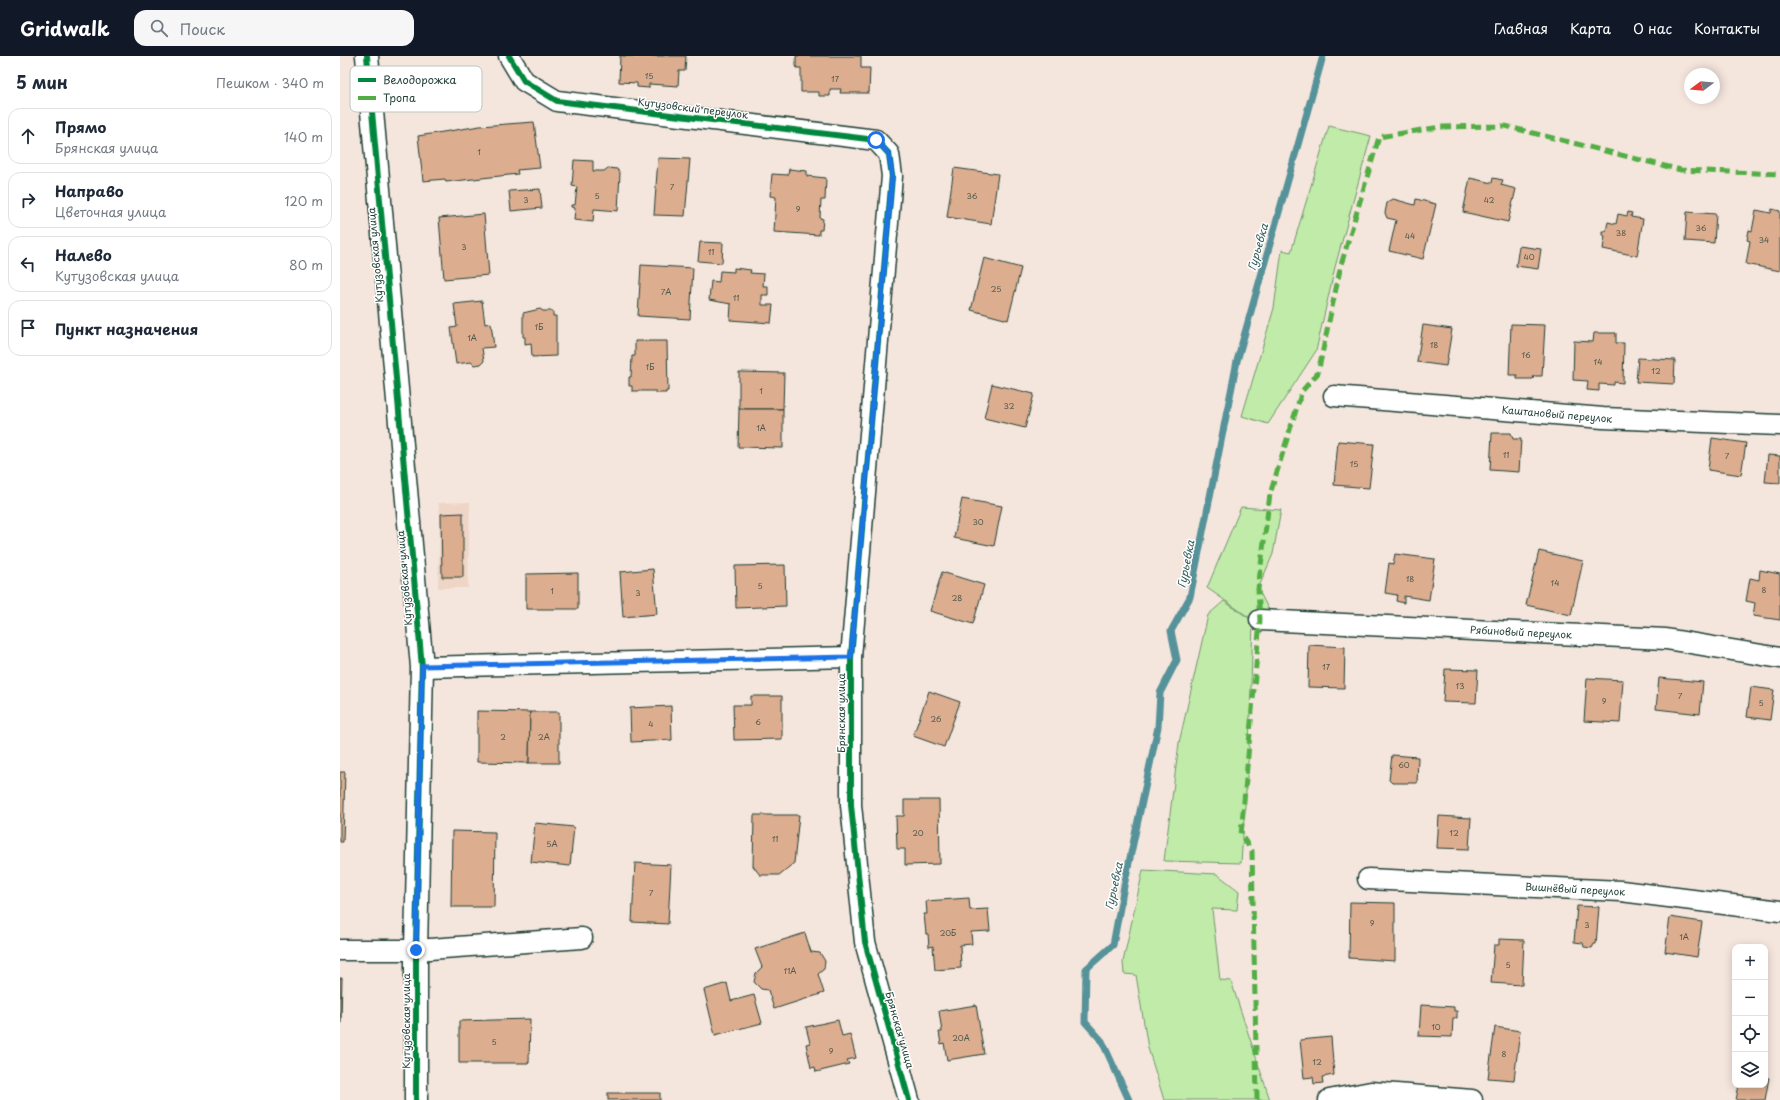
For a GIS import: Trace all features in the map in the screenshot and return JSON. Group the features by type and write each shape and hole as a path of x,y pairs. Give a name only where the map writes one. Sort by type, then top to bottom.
{"street":[{"name":"Кутузовская улица","path":"367,56 368,66"},
{"name":"Кутузовский переулок","path":"509,56 524,81 557,101 876,140 889,154"},
{"name":"Кутузовская улица","path":"372,112 422,666 416,950 416,1100"},
{"name":"Брянская улица","path":"889,154 892,176 851,657 851,805 865,942 909,1100"},
{"name":"Каштановый переулок","path":"1334,396 1602,418 1780,425"},
{"name":"Рябиновый переулок","path":"1260,620 1666,639 1780,658"},
{"path":"422,666 851,657"},
{"name":"Вишнёвый переулок","path":"1368,878 1621,891 1780,911"},
{"path":"340,950 416,950 582,938"},
{"path":"1330,1100 1371,1092 1472,1100"}],"shaded area":[{"path":"470,502 468,588 438,588 440,516 438,503"}],"green space":[{"path":"1329,126 1371,136 1335,267 1316,351 1268,424 1242,416 1274,308 1282,250 1291,252"},
{"path":"1241,507 1281,510 1273,554 1258,589 1271,614 1253,620 1207,588"},
{"path":"1224,601 1253,621 1249,748 1241,863 1164,861 1179,743 1208,615"},
{"path":"1143,870 1217,874 1239,891 1237,910 1212,909 1220,980 1231,981 1270,1100 1164,1100 1148,1048 1136,975 1124,974 1123,962"}],"building":[{"path":"620,56 686,56 685,71 679,71 678,86 649,84 649,88 637,87 637,83 619,82"},
{"path":"796,56 861,56 861,68 870,68 869,93 840,93 841,89 830,89 830,96 819,96 819,92 801,92 801,68 797,68 796,66"},
{"path":"534,122 540,168 517,170 518,174 446,182 445,179 423,181 418,136 480,126"},
{"path":"658,158 690,159 685,216 654,215"},
{"path":"574,160 593,161 593,171 604,171 608,168 617,169 620,173 618,211 594,209 593,222 574,220 575,208 571,207 571,205 575,205 577,187 572,186"},
{"path":"954,168 998,174 991,224 947,217"},
{"path":"789,169 807,171 807,176 826,178 825,200 821,200 820,218 823,219 822,230 819,230 819,235 774,232 776,197 770,196 772,174 788,175"},
{"path":"1470,178 1492,183 1493,178 1503,180 1501,185 1516,189 1508,222 1463,212"},
{"path":"540,189 542,208 511,211 509,191"},
{"path":"1393,199 1415,205 1416,199 1436,204 1423,259 1389,251 1396,220 1387,218 1385,213 1387,203"},
{"path":"1772,209 1780,211 1780,271 1746,264 1750,241 1747,240 1749,230 1752,231 1756,210 1771,213"},
{"path":"1628,212 1632,213 1631,217 1643,219 1637,256 1603,249 1605,236 1602,235 1602,231 1606,231 1608,222 1616,224 1618,214 1627,216"},
{"path":"1687,212 1716,214 1714,243 1685,241"},
{"path":"484,214 489,275 444,279 439,218"},
{"path":"700,242 723,243 722,263 698,261"},
{"path":"1519,246 1541,249 1538,269 1516,266"},
{"path":"984,258 1021,268 1008,320 971,310"},
{"path":"641,265 693,268 690,319 638,316"},
{"path":"734,268 751,270 750,273 764,274 763,286 768,286 768,295 762,295 762,305 773,305 771,323 730,320 731,304 709,300 711,281 719,282 720,271 734,272"},
{"path":"482,301 485,324 491,323 494,347 482,348 484,361 481,364 474,365 471,362 456,364 451,328 457,327 454,304"},
{"path":"540,309 543,311 553,311 553,316 556,316 556,356 532,357 531,343 525,344 525,337 523,337 523,313"},
{"path":"1511,324 1545,325 1542,376 1534,376 1533,379 1517,379 1517,375 1509,375"},
{"path":"1423,325 1452,329 1446,366 1417,362"},
{"path":"1594,333 1616,333 1616,343 1624,343 1623,383 1614,382 1614,385 1599,384 1599,391 1587,390 1588,381 1573,380 1574,341 1593,342"},
{"path":"635,341 667,341 668,391 666,391 666,393 656,393 656,391 632,391 632,386 629,386 632,356 635,356"},
{"path":"1638,358 1675,360 1674,384 1636,382"},
{"path":"739,372 784,373 783,409 739,409"},
{"path":"992,384 1034,394 1025,428 984,418"},
{"path":"739,409 783,409 783,448 738,447"},
{"path":"1492,433 1511,433 1513,439 1521,439 1519,472 1490,470"},
{"path":"1712,438 1746,443 1741,475 1708,470"},
{"path":"1338,441 1374,444 1369,488 1334,485"},
{"path":"1768,455 1780,456 1780,483 1765,482"},
{"path":"962,499 1002,506 994,546 954,538"},
{"path":"463,513 463,577 442,577 441,514"},
{"path":"1539,551 1583,561 1571,615 1526,605"},
{"path":"1395,554 1435,559 1429,600 1404,596 1404,603 1396,601 1397,595 1385,593 1389,563 1393,564"},
{"path":"785,565 786,606 736,608 735,566"},
{"path":"653,569 657,614 623,617 620,572"},
{"path":"1760,570 1780,574 1780,620 1753,616 1755,603 1746,601 1750,578 1759,580"},
{"path":"942,572 984,585 973,624 930,611"},
{"path":"578,573 578,609 526,609 526,574"},
{"path":"1309,645 1345,647 1344,688 1308,687"},
{"path":"1445,669 1478,670 1476,703 1443,702"},
{"path":"1587,678 1623,680 1620,723 1584,721"},
{"path":"1659,678 1703,682 1700,714 1656,709"},
{"path":"1751,687 1774,690 1770,720 1747,717"},
{"path":"929,691 960,702 944,747 913,736"},
{"path":"751,696 782,696 782,739 734,740 733,705 751,705"},
{"path":"671,706 672,740 631,742 630,708"},
{"path":"477,711 530,712 529,763 477,762"},
{"path":"530,712 559,712 559,763 529,763"},
{"path":"1392,755 1418,757 1417,783 1392,783 1389,780"},
{"path":"340,772 345,772 343,842 340,842"},
{"path":"904,800 939,800 940,864 905,865 905,849 897,849 896,816 904,816"},
{"path":"754,815 799,815 794,863 779,875 760,875 753,866"},
{"path":"1439,816 1471,818 1469,849 1437,848"},
{"path":"535,823 574,827 570,866 531,862"},
{"path":"452,831 495,832 494,907 451,907"},
{"path":"635,863 671,865 668,924 632,922"},
{"path":"969,898 970,910 988,909 990,931 971,932 972,944 960,945 961,968 935,970 933,946 929,947 928,934 926,934 924,914 927,914 926,901"},
{"path":"1350,902 1395,903 1395,961 1349,958"},
{"path":"1577,906 1599,907 1596,944 1594,944 1592,948 1584,947 1583,943 1574,942"},
{"path":"1670,917 1702,922 1697,957 1665,952"},
{"path":"805,933 811,952 820,953 825,961 824,969 818,974 824,993 774,1009 768,990 761,989 754,982 756,973 762,967 755,949"},
{"path":"1499,939 1524,940 1522,985 1491,983 1494,945 1499,945"},
{"path":"340,978 342,978 341,1023 340,1023"},
{"path":"727,983 731,1001 754,995 762,1023 715,1035 704,990"},
{"path":"976,1005 984,1054 947,1060 944,1043 941,1044 939,1032 942,1032 939,1011"},
{"path":"1421,1005 1454,1007 1454,1011 1457,1011 1457,1018 1453,1018 1452,1037 1419,1036"},
{"path":"530,1019 529,1063 459,1063 459,1021"},
{"path":"838,1020 842,1036 850,1034 856,1058 847,1060 849,1064 816,1072 815,1067 811,1068 806,1044 810,1043 806,1027"},
{"path":"1495,1027 1520,1031 1514,1080 1488,1078"},
{"path":"1331,1037 1334,1075 1322,1077 1323,1083 1314,1084 1313,1077 1304,1078 1300,1040"},
{"path":"1738,1088 1767,1088 1765,1100 1736,1100"},
{"path":"608,1093 660,1093 660,1100 608,1100"}],"waterway":[{"name":"Гурьевка","path":"1129,1100 1102,1041 1085,1022 1086,969 1113,945 1158,727 1160,693 1177,660 1171,631 1190,597 1237,361 1323,56"}],"marked path":[{"path":"1257,1100 1252,851 1241,835 1260,620 1258,589 1270,494 1302,391 1318,373 1341,265 1379,137 1440,127 1505,126 1681,170 1780,174"}],"cycle path":[{"path":"367,56 368,66"},
{"path":"509,56 524,81 557,101 876,140 889,154 892,176 851,657 851,805 865,942 909,1100"},
{"path":"372,112 422,667 416,950 416,1100"}],"route":[{"path":"416,950 422,666 851,657 892,176 889,154 876,140"}]}
